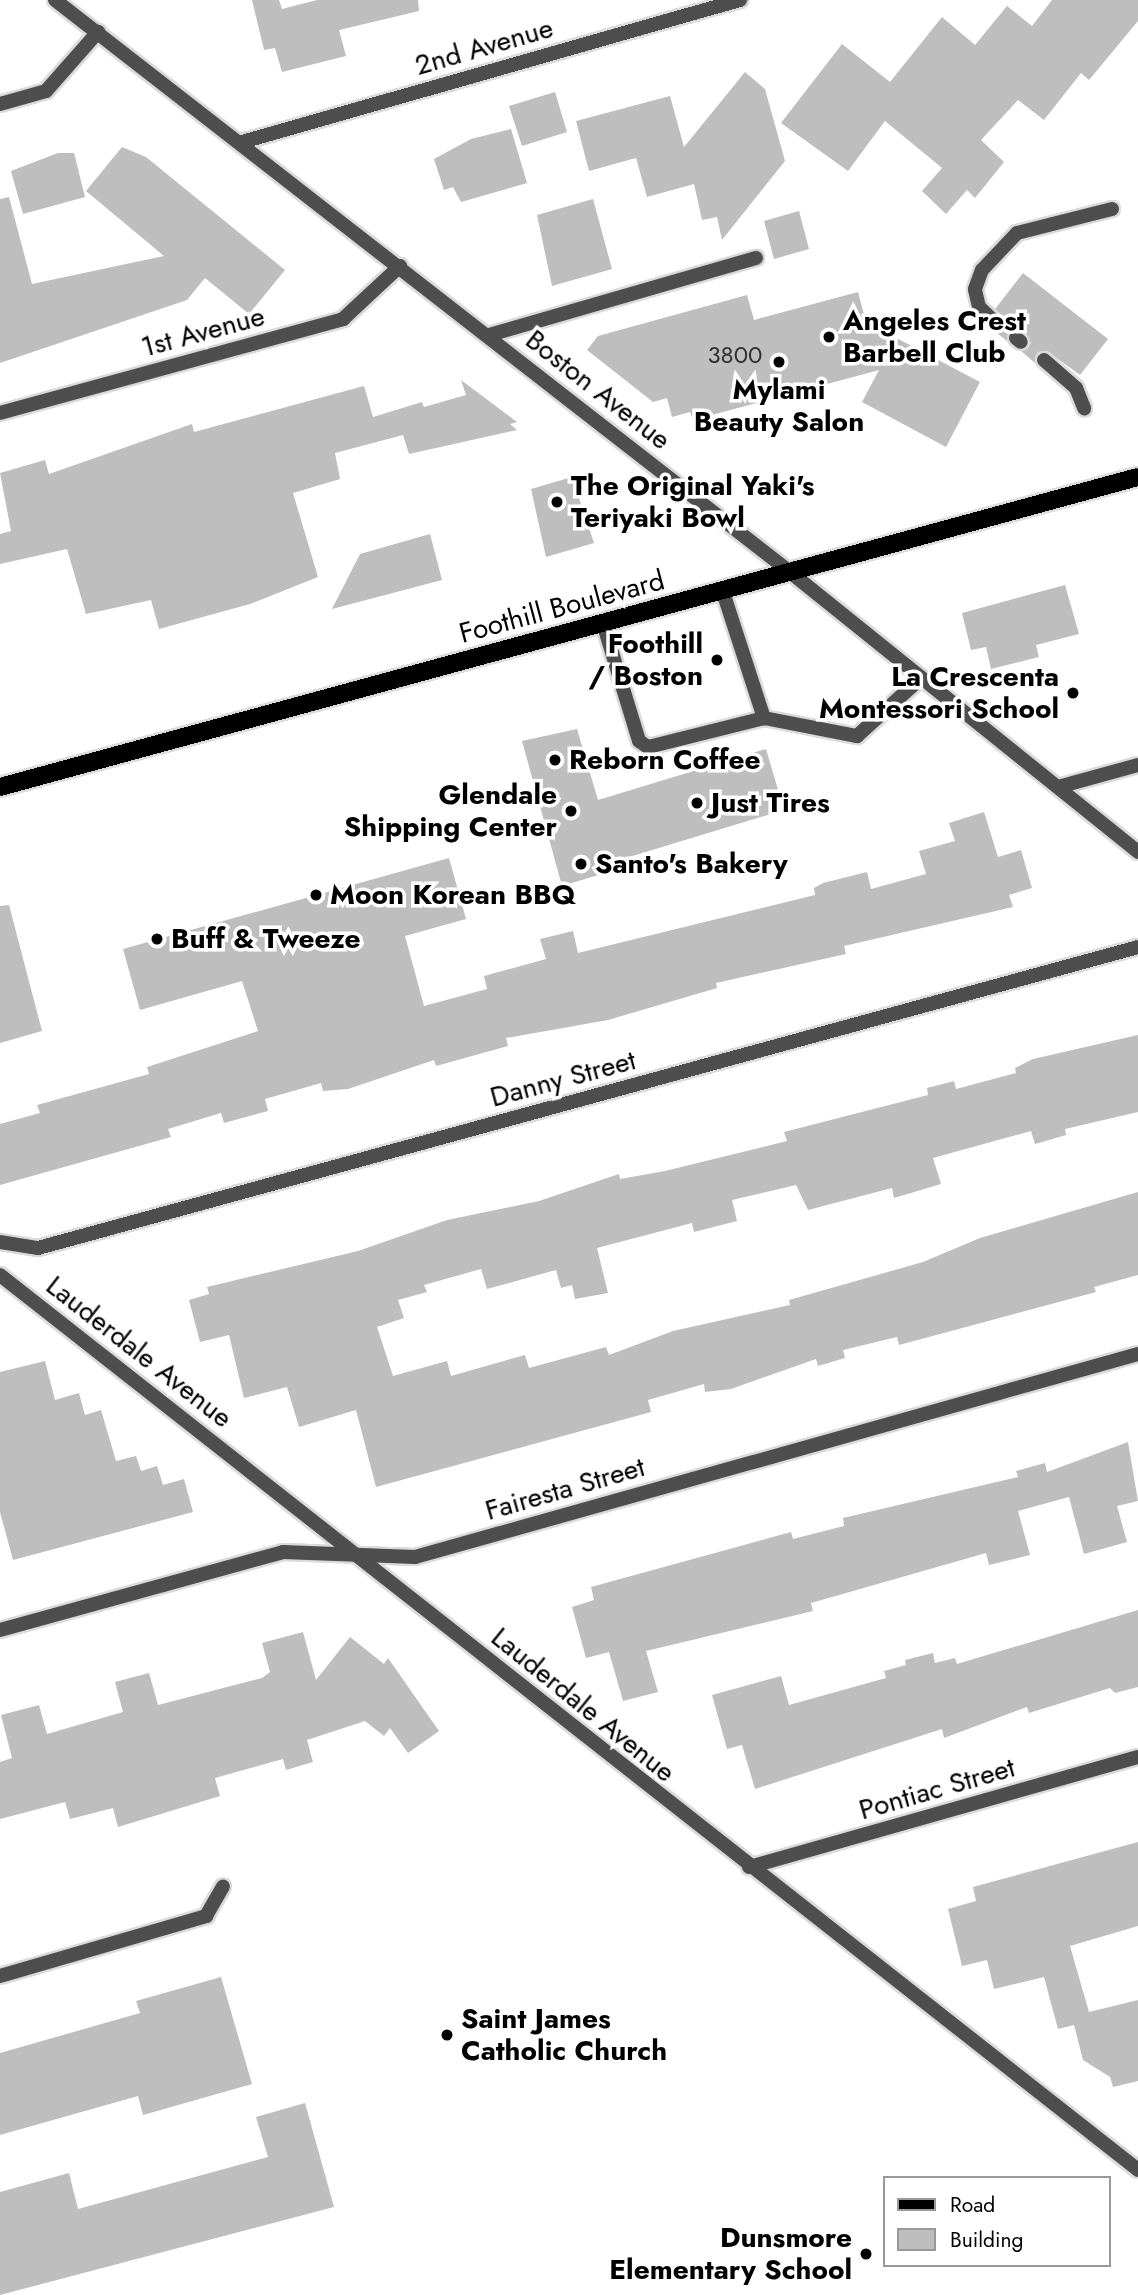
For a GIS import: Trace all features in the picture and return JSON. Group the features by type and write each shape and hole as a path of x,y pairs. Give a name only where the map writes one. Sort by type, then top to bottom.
{"main road":[{"name":"Foothill Boulevard","path":"0,786 723,592 1138,477"}],"street":[{"name":"Boston Avenue","path":"55,0 489,335 790,572 1138,852"},
{"name":"2nd Avenue","path":"242,142 740,0"},
{"path":"0,104 46,92 98,32"},
{"path":"993,320 979,307 975,289 982,270 1017,233 1112,209"},
{"path":"489,335 756,258"},
{"name":"1st Avenue","path":"0,413 343,319 400,265"},
{"path":"1044,360 1076,388 1084,408"},
{"path":"723,592 764,718"},
{"path":"603,623 639,741 648,747 764,718 857,736 921,678"},
{"path":"1058,787 1138,765"},
{"name":"Danny Street","path":"0,1242 38,1248 1138,947"},
{"name":"Lauderdale Avenue","path":"0,1275 353,1551 749,1867 1138,2170"},
{"name":"Fairesta Street","path":"0,1630 283,1552 353,1551 415,1557 1138,1354"},
{"name":"Pontiac Street","path":"749,1867 1138,1757"},
{"path":"0,1976 206,1916 223,1886"}],"building":[{"path":"252,0 279,0 282,9 317,0 418,0 419,11 339,30 346,56 282,72 275,48 264,50"},
{"path":"1052,0 1138,0 1138,21 1089,80 1081,73 1044,120 1018,100 981,140 1004,162 975,198 967,190 946,214 922,191 942,168 885,121 848,171 781,123 842,44 890,82 942,17 975,45 1007,6 1032,26"},
{"path":"745,72 765,89 785,161 722,240 717,217 702,220 694,184 647,197 636,158 589,171 576,121 670,96 684,147"},
{"path":"555,92 567,132 522,146 509,106"},
{"path":"511,129 527,183 461,202 453,187 444,190 434,159 471,139"},
{"path":"122,147 146,157 285,270 249,314 205,278 187,300 0,363 0,199 9,197 32,284 164,256 86,191"},
{"path":"58,153 74,153 85,197 23,214 11,171"},
{"path":"593,199 612,269 552,286 537,215"},
{"path":"799,211 809,249 774,259 764,221"},
{"path":"1023,273 1108,339 1080,375 1047,351 1035,363 1021,351 1031,343 1021,330 1009,332 1007,341 992,329 1002,321 995,309"},
{"path":"858,292 866,322 980,382 946,447 862,402 879,370 693,420 690,412 672,417 667,398 653,402 587,350 598,336 747,295 754,320"},
{"path":"461,380 517,422 510,424 517,430 409,454 403,435 335,453 340,479 293,493 318,577 250,604 159,629 151,600 86,614 67,549 0,564 0,534 11,531 0,473 45,460 49,474 192,424 194,432 364,386 373,417 422,402 424,407 466,395"},
{"name":"The Original Yaki's Teriyaki Bowl","path":"572,477 594,543 546,557 531,489"},
{"path":"430,534 442,580 332,609 360,554"},
{"path":"1065,585 1079,634 1036,645 1039,657 991,669 986,647 971,650 962,613"},
{"path":"577,729 598,800 766,749 784,810 616,861 618,869 562,886 522,741"},
{"path":"984,812 998,857 1021,850 1032,888 1009,895 1013,907 844,946 846,954 716,983 717,988 608,1020 506,1038 508,1046 436,1066 434,1060 348,1089 323,1091 321,1083 265,1099 268,1111 224,1123 221,1113 168,1129 171,1137 0,1185 0,1124 40,1113 37,1105 149,1074 147,1067 258,1031 242,981 140,1010 123,949 449,858 466,919 405,936 424,1006 487,989 484,976 546,959 540,939 573,931 578,953 815,895 814,888 823,883 867,872 871,889 926,874 919,851 955,841 949,823"},
{"path":"9,905 42,1031 0,1043 0,906"},
{"path":"1138,1035 1138,1112 1065,1129 1066,1135 1035,1144 1031,1131 933,1158 941,1184 894,1198 892,1188 808,1210 796,1185 732,1200 737,1221 694,1232 692,1223 597,1248 608,1293 575,1299 572,1285 561,1288 556,1270 487,1289 481,1269 424,1285 427,1292 398,1300 404,1318 377,1327 393,1376 447,1361 451,1376 525,1355 529,1368 606,1347 609,1355 673,1331 790,1305 789,1300 923,1262 980,1238 1138,1192 1138,1275 1094,1287 1096,1292 899,1345 897,1337 843,1350 845,1358 818,1366 816,1359 731,1389 705,1392 704,1384 648,1400 651,1412 376,1487 356,1410 299,1427 287,1387 244,1398 229,1335 200,1342 189,1300 209,1294 207,1287 358,1251 447,1220 539,1201 619,1174 620,1179 665,1171 787,1141 784,1132 928,1095 927,1088 954,1081 956,1089 1016,1073 1015,1068 1033,1059"},
{"path":"45,1361 55,1400 79,1393 85,1415 101,1410 116,1461 136,1456 141,1471 157,1466 163,1485 184,1479 193,1512 13,1560 0,1512 0,1372"},
{"path":"1128,1442 1138,1501 1117,1506 1127,1542 1084,1554 1069,1497 1018,1511 1030,1555 989,1565 986,1553 811,1603 813,1611 646,1651 658,1692 623,1701 609,1652 586,1658 572,1607 594,1600 591,1587 791,1532 793,1539 844,1526 843,1518 1018,1477 1016,1471 1045,1463 1047,1472"},
{"path":"1138,1610 1138,1687 1115,1693 1110,1688 1029,1713 1027,1707 944,1738 942,1729 755,1789 742,1745 727,1749 712,1695 781,1676 789,1705 886,1678 884,1671 906,1665 905,1660 933,1653 935,1663 955,1658 957,1664"},
{"path":"303,1632 316,1680 350,1637 384,1664 388,1658 439,1731 408,1753 390,1728 384,1736 365,1721 307,1740 313,1762 286,1770 283,1759 215,1778 220,1796 118,1827 113,1808 70,1819 65,1802 0,1819 0,1762 12,1758 1,1715 39,1705 47,1734 123,1712 115,1682 149,1673 158,1705 262,1678 270,1672 262,1643"},
{"path":"1138,1842 1138,1926 1070,1946 1089,2012 1138,2000 1138,2081 1113,2087 1110,2077 1083,2060 1074,2025 1058,2029 1044,1977 994,1989 987,1960 962,1966 948,1909 976,1901 973,1887"},
{"path":"221,1977 252,2084 143,2115 138,2096 0,2135 0,2053 140,2013 136,2001"},
{"path":"305,2103 334,2207 0,2295 0,2192 69,2173 78,2209 268,2157 256,2117"}],"place":[{"name":"Angeles Crest Barbell Club","path":"829,337"},
{"name":"Mylami Beauty Salon","path":"779,362"},
{"name":"The Original Yaki's Teriyaki Bowl","path":"557,502"},
{"name":"Foothill / Boston","path":"717,660"},
{"name":"La Crescenta Montessori School","path":"1073,693"},
{"name":"Reborn Coffee","path":"555,760"},
{"name":"Just Tires","path":"697,803"},
{"name":"Glendale Shipping Center","path":"571,811"},
{"name":"Santo's Bakery","path":"581,864"},
{"name":"Moon Korean BBQ","path":"316,895"},
{"name":"Buff & Tweeze","path":"157,939"},
{"name":"Saint James Catholic Church","path":"447,2035"},
{"name":"Dunsmore Elementary School","path":"866,2254"}]}
